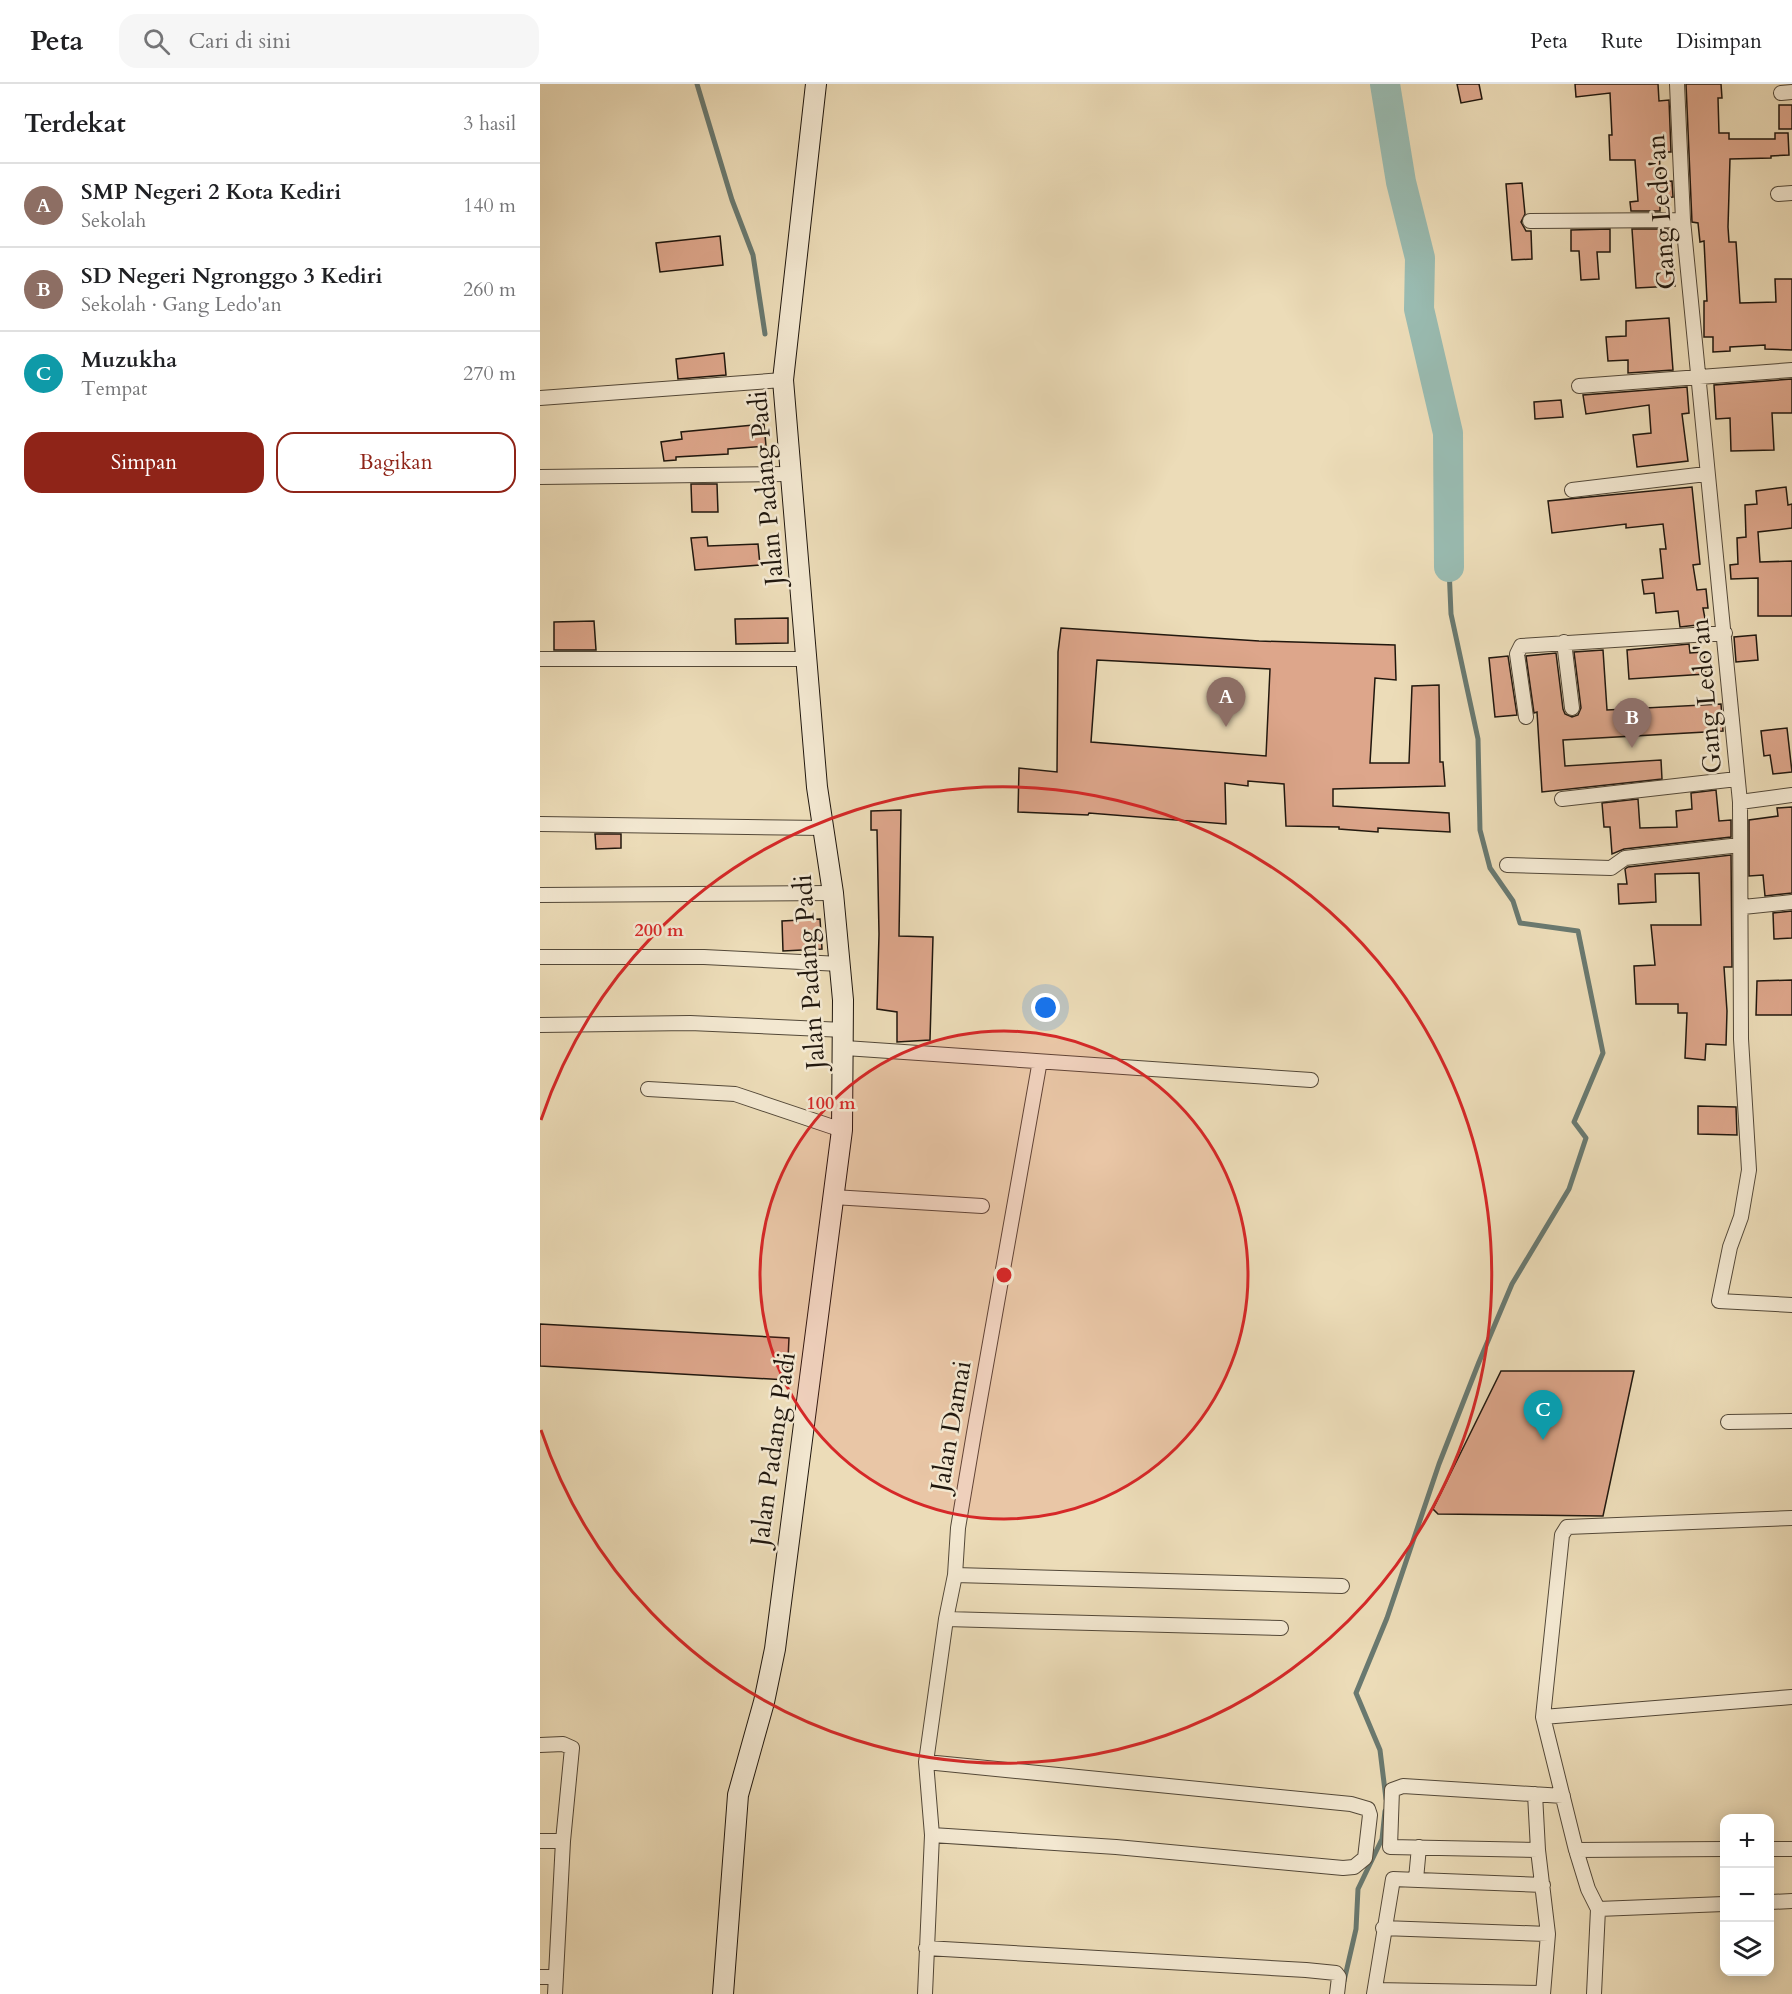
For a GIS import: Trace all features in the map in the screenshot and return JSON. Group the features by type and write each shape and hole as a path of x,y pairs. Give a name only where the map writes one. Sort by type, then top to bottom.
{"main road":[{"name":"Jalan Padang Padi","path":"723,1994 738,1795 771,1673 842,1130 844,1039 840,964 833,893 823,828 789,474 783,380 816,84"}],"street":[{"name":"Gang Ledo'an","path":"1677,84 1683,220 1706,474 1725,633 1740,802 1743,907 1741,1039 1749,1170 1742,1217 1730,1247 1719,1301 1792,1305"},
{"path":"1530,221 1683,220"},
{"path":"1580,386 1792,370"},
{"path":"540,398 783,380"},
{"path":"540,477 789,474"},
{"path":"1572,490 1706,474"},
{"path":"1526,717 1517,650 1525,646 1725,633"},
{"path":"1564,642 1572,708"},
{"path":"540,659 807,659"},
{"path":"1562,799 1737,779"},
{"path":"1740,802 1792,795"},
{"path":"540,824 823,828"},
{"path":"1507,866 1611,868 1625,858 1740,845"},
{"path":"540,895 833,893"},
{"path":"1743,907 1792,902"},
{"path":"540,957 704,957 840,964"},
{"path":"540,1025 690,1023 1036,1061 1311,1080"},
{"name":"Jalan Damai","path":"925,1994 932,1836 926,1762 946,1619 956,1575 958,1528 1039,1073 1036,1061"},
{"path":"648,1089 735,1094 842,1130"},
{"path":"833,1197 982,1206"},
{"path":"1728,1422 1792,1421"},
{"path":"1594,1994 1598,1909 1588,1889 1576,1850 1543,1717 1561,1543 1567,1527 1792,1518"},
{"path":"956,1575 1342,1586"},
{"path":"946,1619 1281,1628"},
{"path":"1543,1717 1792,1697"},
{"path":"540,1745 563,1744 572,1748 562,1841 555,1994"},
{"path":"926,1762 1351,1804 1368,1809 1371,1815 1365,1857 1354,1867 1342,1868 1116,1847 932,1836"},
{"path":"1538,1850 1390,1847 1392,1792 1398,1786 1563,1796"},
{"path":"1535,1794 1538,1850 1543,1885 1548,1934 1543,1994 1375,1992 1383,1928 1393,1879 1543,1885"},
{"path":"540,1841 562,1841"},
{"path":"1416,1879 1419,1847"},
{"path":"1576,1850 1720,1849"},
{"path":"1774,1849 1792,1849"},
{"path":"1774,1902 1792,1901"},
{"path":"1598,1909 1720,1904"},
{"path":"1383,1928 1548,1934"},
{"path":"926,1948 1336,1973 1339,1977 1337,1994"},
{"path":"540,1977 556,1977"}],"building":[{"path":"1457,84 1479,84 1482,99 1461,103"},
{"path":"1575,84 1658,84 1659,101 1669,100 1671,152 1659,152 1661,182 1672,181 1673,197 1660,198 1660,211 1631,211 1630,202 1638,201 1635,160 1610,160 1609,135 1612,135 1610,93 1576,97"},
{"path":"1686,84 1721,84 1722,98 1718,98 1719,133 1729,133 1729,139 1775,139 1775,133 1788,133 1789,155 1730,159 1728,227 1729,242 1736,242 1740,303 1776,302 1775,279 1792,279 1792,350 1765,349 1765,345 1730,347 1730,351 1713,352 1713,337 1704,337 1704,301 1707,301 1704,241 1700,242 1698,223 1692,222"},
{"path":"1779,105 1792,105 1792,129 1779,129"},
{"path":"1522,183 1525,214 1521,222 1526,231 1531,231 1532,259 1512,260 1506,184"},
{"path":"1610,229 1610,252 1597,252 1599,279 1581,280 1579,251 1571,251 1571,230"},
{"path":"1632,229 1668,229 1668,256 1673,255 1675,286 1636,288"},
{"path":"720,236 723,265 660,272 656,243"},
{"path":"1669,318 1673,370 1628,373 1628,360 1608,361 1606,337 1626,336 1626,321"},
{"path":"724,353 726,375 678,379 676,359"},
{"path":"1792,379 1792,413 1772,413 1774,450 1731,451 1730,418 1716,419 1714,385"},
{"path":"1687,387 1689,413 1682,414 1688,461 1637,467 1633,435 1651,433 1649,405 1586,414 1583,395"},
{"path":"1561,400 1563,417 1535,419 1534,402"},
{"path":"764,424 766,446 728,449 728,454 676,457 676,460 664,461 661,442 682,439 681,432"},
{"path":"691,484 717,484 718,512 692,512"},
{"path":"1692,487 1700,564 1693,565 1697,590 1706,589 1708,608 1703,608 1706,624 1680,627 1678,611 1656,613 1654,593 1644,594 1642,580 1663,578 1660,549 1666,549 1663,524 1626,528 1626,524 1552,533 1548,501"},
{"path":"1786,487 1788,505 1792,504 1792,528 1758,532 1760,562 1792,561 1792,616 1758,616 1758,578 1731,579 1730,565 1738,564 1737,538 1746,537 1745,505 1757,504 1756,491"},
{"path":"707,537 708,546 758,544 760,565 695,570 691,538"},
{"path":"788,618 788,643 736,644 735,619"},
{"path":"594,621 596,650 554,650 554,622"},
{"path":"1061,628 1259,641 1395,645 1396,680 1375,678 1370,763 1409,763 1412,686 1439,685 1440,762 1443,762 1445,786 1333,789 1333,806 1449,813 1450,832 1378,828 1378,832 1339,829 1339,827 1286,826 1284,784 1248,781 1248,786 1225,783 1226,824 1089,813 1088,815 1018,812 1019,768 1057,772 1058,652","holes":["1097,660 1270,669 1266,756 1091,742"]},
{"path":"1756,635 1758,660 1736,662 1734,637"},
{"path":"1689,644 1690,653 1704,652 1706,674 1629,679 1627,650"},
{"path":"1603,650 1607,710 1721,704 1723,731 1563,740 1565,766 1661,760 1662,779 1542,792 1537,712 1534,713 1526,656 1556,653 1563,709 1565,714 1572,717 1578,715 1581,708 1574,652"},
{"path":"1508,656 1517,715 1495,717 1489,658"},
{"path":"1787,728 1792,772 1773,774 1770,755 1764,756 1761,731"},
{"path":"1716,790 1719,821 1731,820 1731,837 1624,849 1612,854 1610,827 1604,827 1602,803 1638,799 1640,828 1677,827 1676,811 1692,809 1691,793"},
{"path":"1792,807 1792,893 1765,896 1763,875 1749,876 1749,820 1778,816 1777,808"},
{"path":"901,810 899,936 933,937 930,1040 897,1042 897,1012 877,1009 879,934 877,830 871,830 871,811"},
{"path":"595,834 621,834 621,848 596,849"},
{"path":"1731,855 1732,967 1724,967 1727,1011 1726,1045 1706,1044 1705,1060 1685,1058 1687,1013 1678,1013 1678,1004 1636,1004 1634,966 1655,965 1651,925 1701,925 1699,873 1655,874 1656,902 1619,904 1618,884 1627,884 1625,869 1628,867"},
{"path":"1792,911 1792,938 1774,939 1773,913"},
{"path":"820,919 822,949 783,951 782,921"},
{"path":"1792,980 1792,1015 1756,1015 1757,981"},
{"path":"1698,1106 1736,1107 1737,1135 1698,1134"},
{"path":"540,1324 789,1338 787,1380 540,1366"},
{"path":"1501,1371 1634,1371 1603,1516 1438,1514 1433,1509"}],"waterway":[{"path":"697,84 732,200 753,255 765,334"},
{"path":"1385,84 1401,182 1420,258 1419,309 1448,433 1449,567"},
{"path":"1386,1799 1380,1750 1356,1693 1387,1618 1439,1464 1479,1362 1512,1284 1569,1189 1586,1138 1574,1122 1603,1053 1578,931 1520,923 1513,901 1490,868 1480,830 1478,739 1451,614 1449,567"},
{"path":"1344,1981 1356,1929 1358,1889 1382,1839 1385,1811"}],"place":[{"name":"SMP Negeri 2 Kota Kediri","path":"1226,727"},
{"name":"SD Negeri Ngronggo 3 Kediri","path":"1632,748"},
{"name":"Muzukha","path":"1543,1440"}]}
